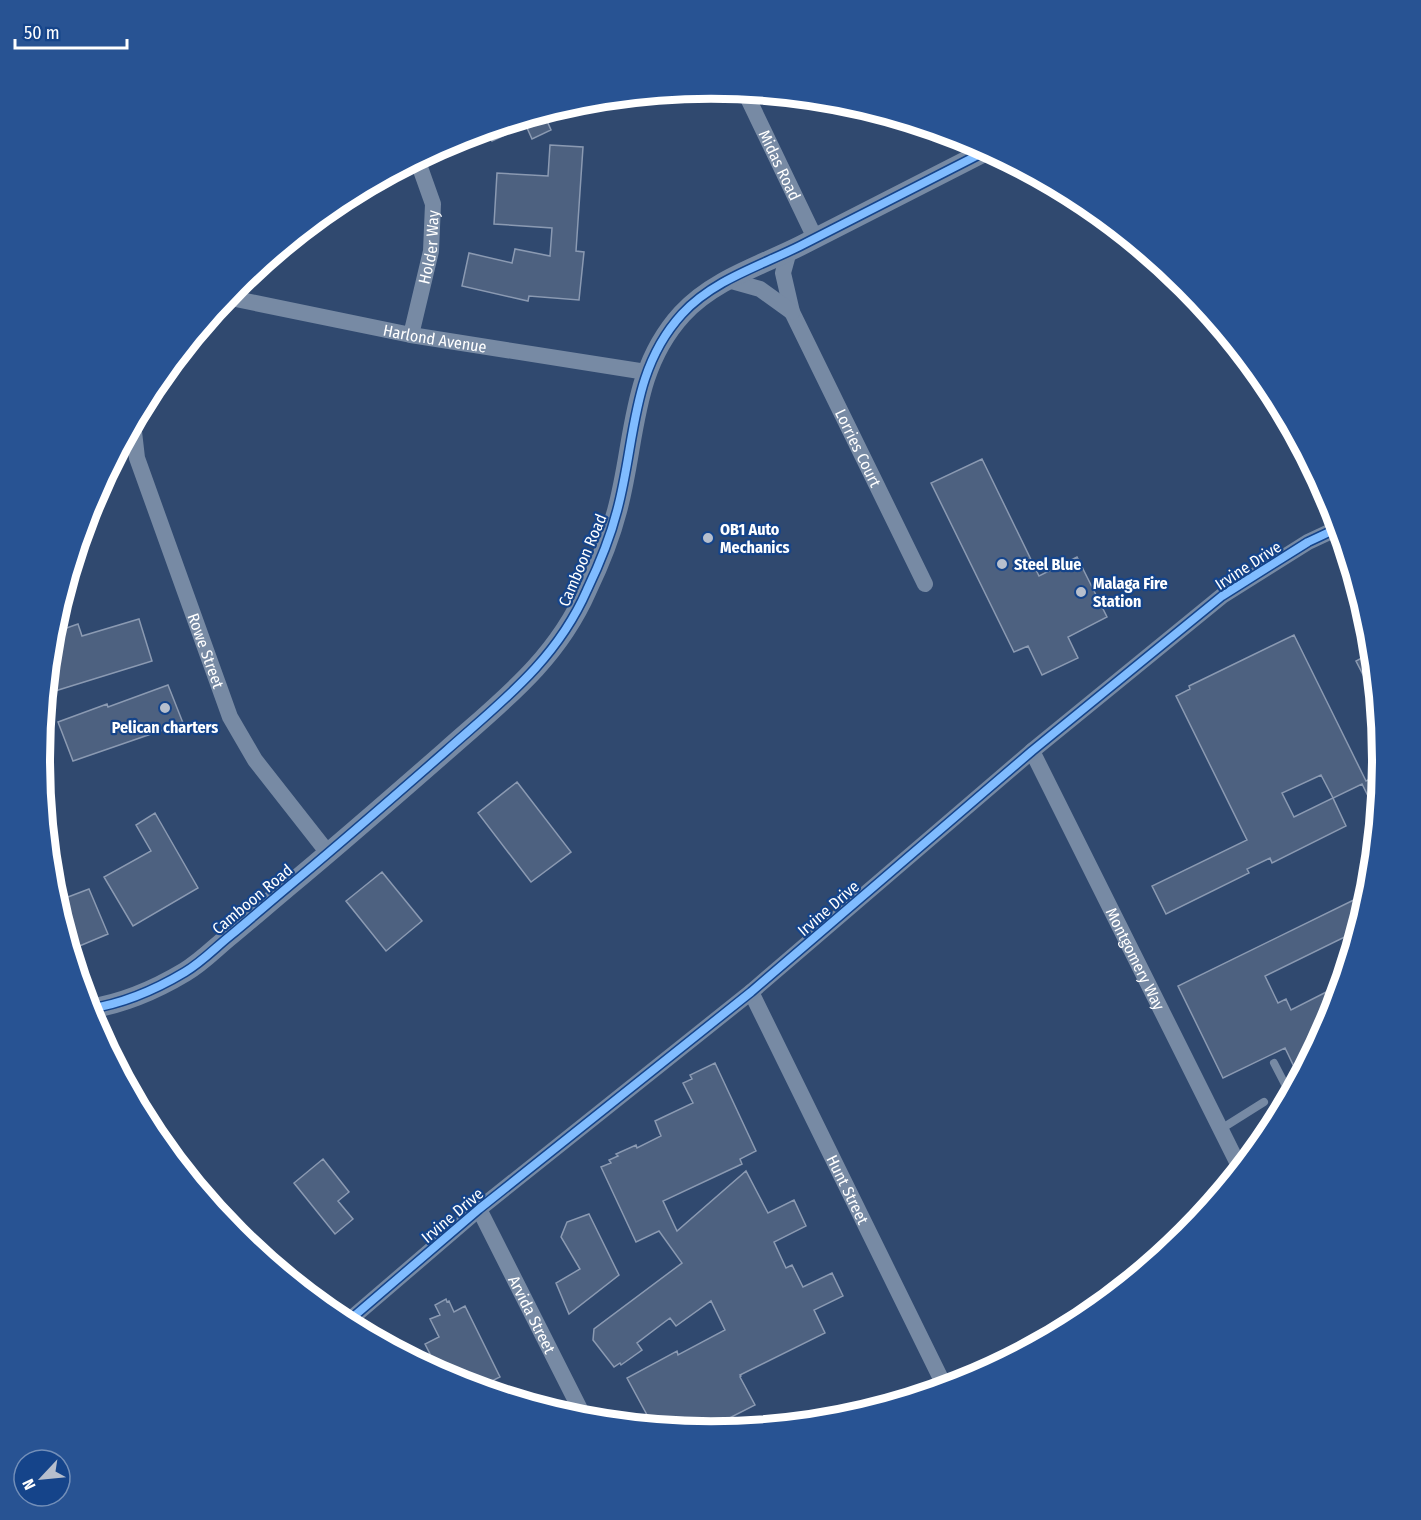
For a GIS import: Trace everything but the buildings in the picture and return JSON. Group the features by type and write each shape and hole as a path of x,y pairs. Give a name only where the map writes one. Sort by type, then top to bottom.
{"street":[{"name":"Midas Road","path":"749,100 815,238"},
{"name":"Camboon Road","path":"98,1007 126,1001 187,971 328,853 519,687 544,660 569,626 586,593 617,511 646,372 663,339 682,314 705,294 728,280 977,155"},
{"name":"Holder Way","path":"411,335 431,251 433,204 420,166"},
{"name":"Lorries Court","path":"789,251 783,273 792,312 926,584"},
{"name":"Lorries Court","path":"728,280 760,290 792,312"},
{"name":"Harlond Avenue","path":"237,299 411,335 646,372"},
{"name":"Rowe Street","path":"134,436 137,458 230,717 255,760 328,853"},
{"name":"Irvine Drive","path":"354,1316 480,1209 751,992 1032,751 1222,596 1308,542 1330,532"},
{"name":"Montgomery Way","path":"1032,751 1236,1160"},
{"name":"Hunt Street","path":"751,992 941,1379"},
{"name":"Arvida Street","path":"480,1209 579,1407"}],"lane":[{"path":"1274,1063 1286,1086"},
{"path":"1221,1129 1263,1102"}],"cycle path":[{"path":"98,1007 113,1004 150,990 174,979 197,964 356,830 487,715 526,679 543,659 560,638 574,615 608,541 623,485 637,408 653,359 665,336 694,302 722,283 977,155"},
{"path":"354,1316 479,1209 751,992 1032,751 1222,596 1308,542 1330,532"}],"place":[{"name":"OB1 Auto Mechanics","path":"708,538"},
{"name":"Steel Blue","path":"1002,564"},
{"name":"Malaga Fire Station","path":"1081,592"},
{"name":"Pelican charters","path":"165,708"}]}
